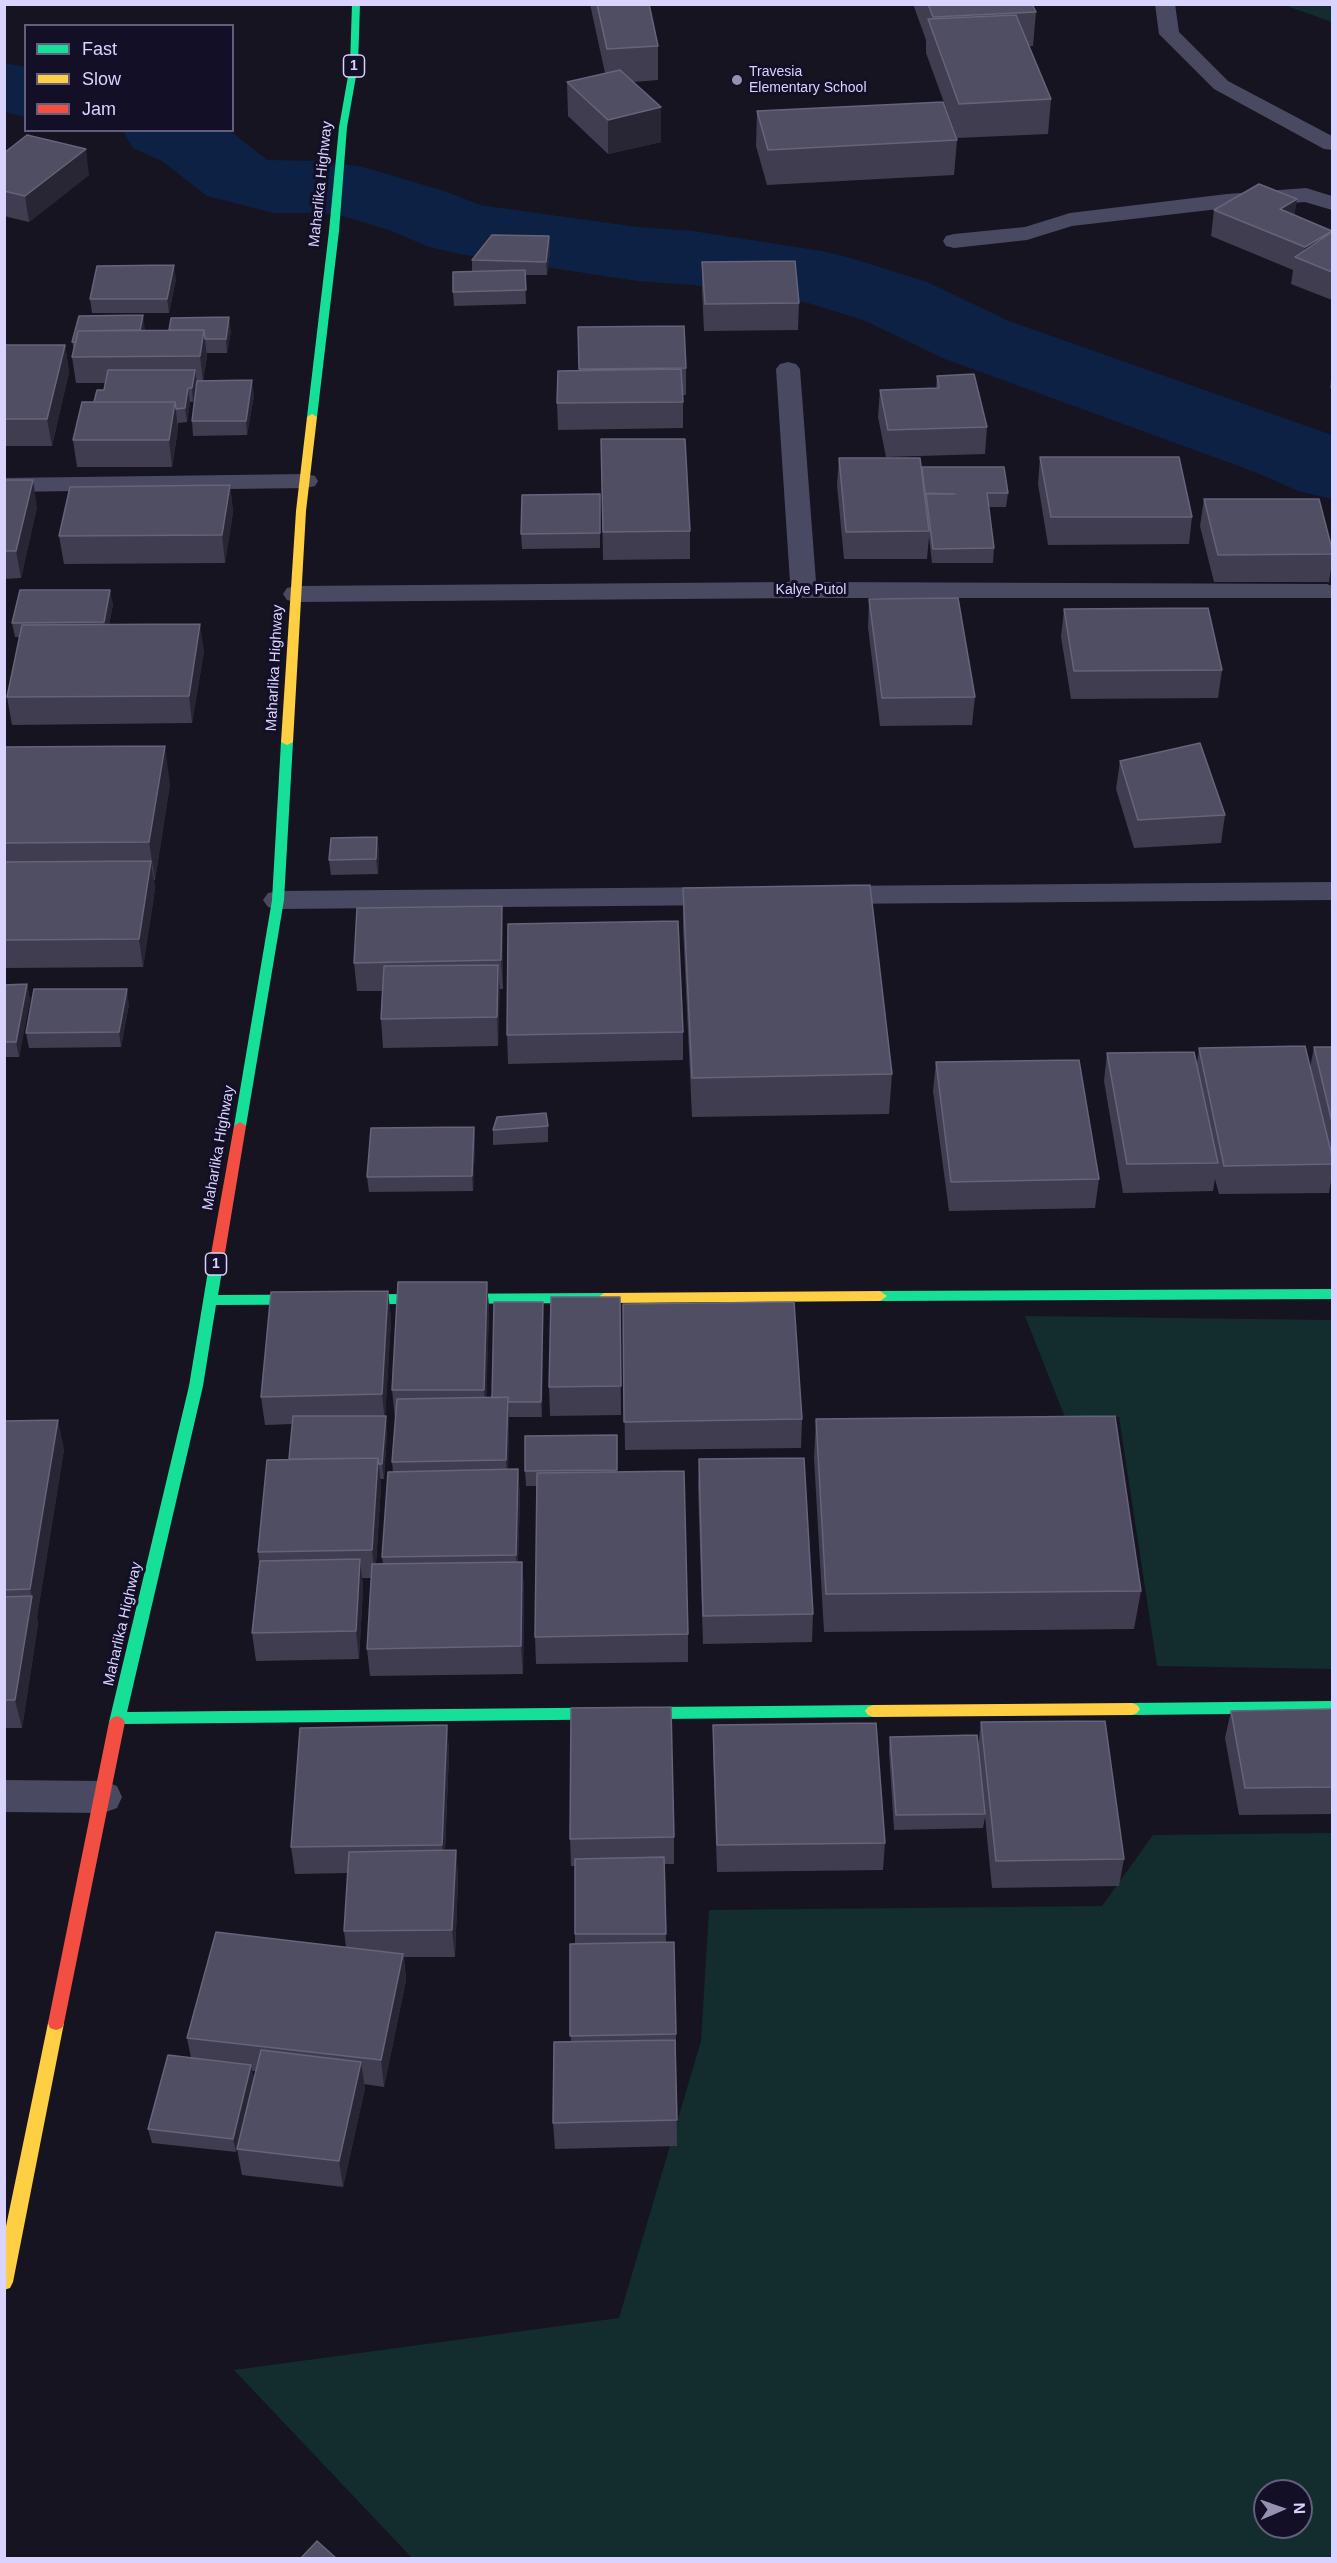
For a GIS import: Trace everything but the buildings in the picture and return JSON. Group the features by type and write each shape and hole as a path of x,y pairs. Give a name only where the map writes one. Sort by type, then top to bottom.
{"main road":[{"name":"Maharlika Highway","path":"4,2282 118,1718 196,1386 278,900 296,594 343,128 354,66 356,4"},
{"path":"210,1300 1332,1294"},
{"path":"118,1718 1332,1707"}],"street":[{"path":"1165,4 1169,34 1221,85 1332,144"},
{"path":"954,241 1027,233 1081,219 1227,201 1306,195 1326,186 1329,181"},
{"path":"1306,195 1332,203"},
{"path":"788,369 804,590"},
{"path":"4,485 306,481"},
{"name":"Kalye Putol","path":"296,594 804,590 1327,592"},
{"path":"806,895 1332,891"},
{"path":"278,900 758,896"},
{"path":"4,1796 103,1797"}],"green space":[{"path":"1284,5 1332,5 1332,22"},
{"path":"1025,1316 1332,1320 1332,1669 1157,1666 1119,1417 1068,1425"},
{"path":"1332,1833 1332,2558 412,2558 234,2370 619,2318 701,2041 709,1910 1102,1906 1153,1835"}],"waterway":[{"path":"4,87 24,92"},
{"path":"167,132 192,143 237,178 274,187 320,187 363,193 385,203 416,210 460,228 514,237 637,254 693,258 822,278 895,301 977,340 1289,452 1332,470"}],"traffic: fast":[{"path":"312,417 334,231 343,127 354,65 356,4"},
{"path":"240,1126 278,900 287,742"},
{"path":"117,1722 196,1386 216,1265"},
{"path":"880,1296 1332,1294"},
{"path":"210,1300 604,1298"},
{"path":"1132,1709 1332,1707"},
{"path":"118,1718 873,1711"}],"traffic: slow":[{"path":"287,742 301,511 312,417"},
{"path":"604,1298 880,1296"},
{"path":"873,1711 1132,1709"},
{"path":"4,2282 56,2023"}],"traffic: jam":[{"path":"216,1265 240,1126"},
{"path":"56,2023 117,1722"}],"place":[{"name":"Travesia Elementary School","path":"737,80"}]}
